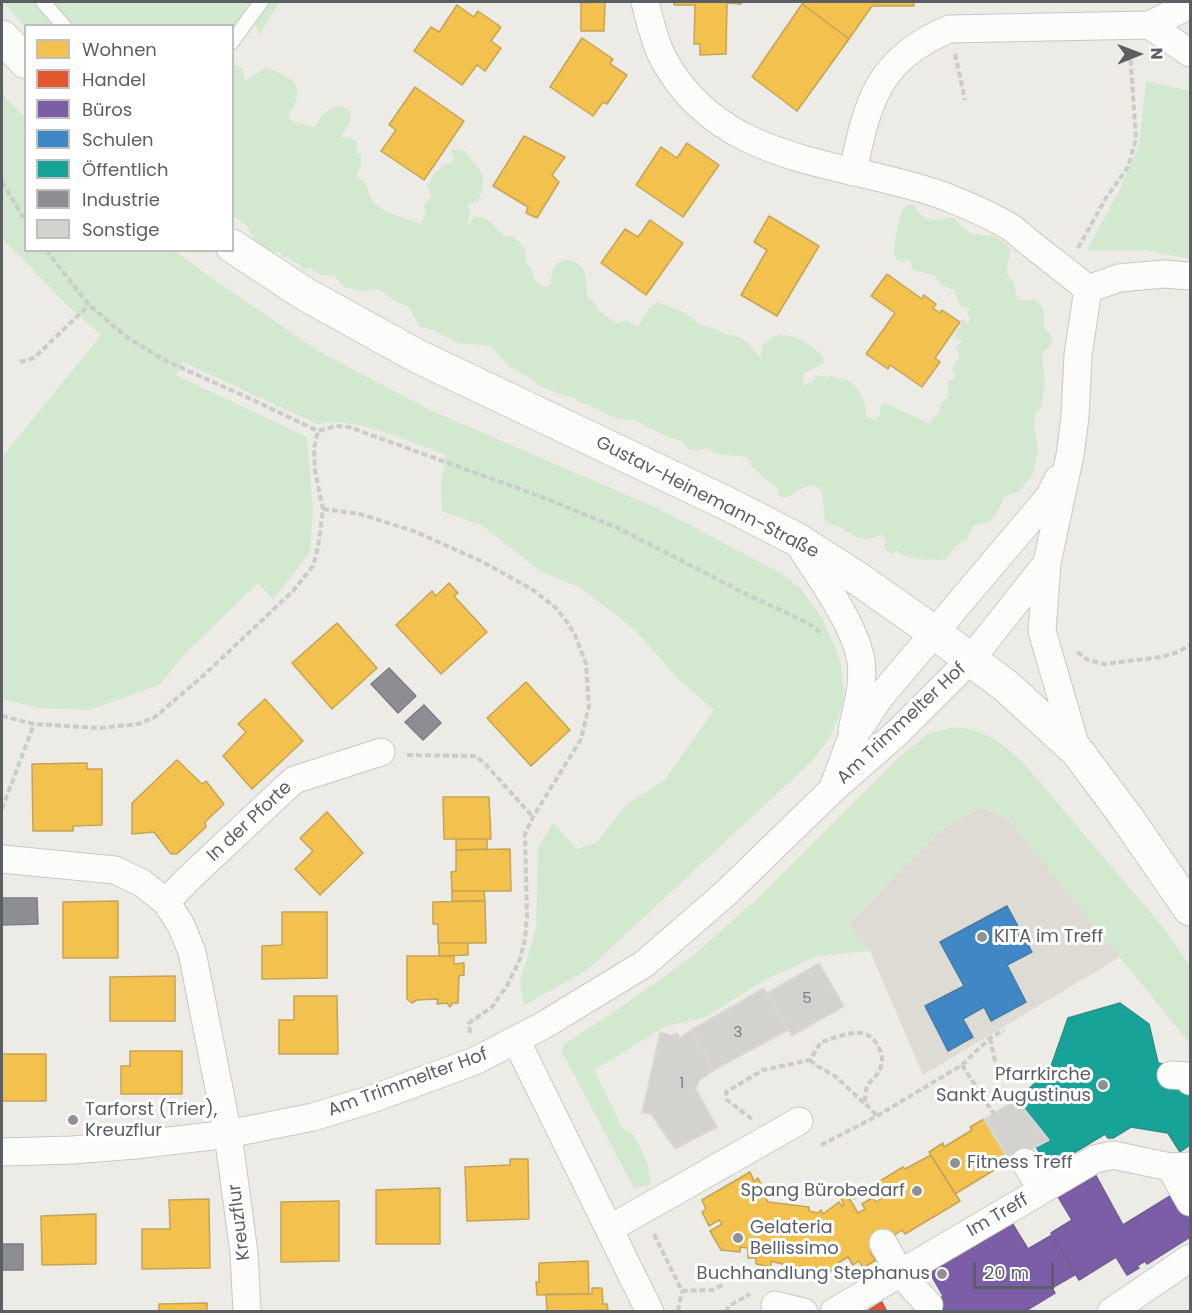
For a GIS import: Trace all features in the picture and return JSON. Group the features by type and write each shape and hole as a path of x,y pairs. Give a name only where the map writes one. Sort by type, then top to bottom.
{"main road":[{"path":"2,37 24,60"},
{"name":"Gustav-Heinemann-Straße","path":"234,247 305,294 417,356 796,539 860,580 1006,686 1077,751 1191,909"}],"street":[{"path":"645,2 663,57 678,80 712,116 731,129 793,158 898,182 944,196 980,211 1011,228 1088,289"},
{"path":"853,172 860,136 880,83 899,58 929,37 949,29 1139,25 1191,6"},
{"path":"1139,25 1191,52"},
{"path":"1088,289 1119,278 1164,274 1191,276"},
{"path":"1077,751 1042,631 1047,563 1070,455 1075,417 1078,355 1088,289"},
{"name":"Am Trimmelter Hof","path":"850,742 880,697 1048,497 1070,455"},
{"name":"Am Trimmelter Hof","path":"796,539 836,601 850,628 861,661 860,692 850,742 833,789"},
{"name":"Am Trimmelter Hof","path":"2,1152 63,1151 135,1145 228,1134 314,1117 372,1099 475,1061 544,1025 644,964 726,894 833,789 898,732 970,659 1047,563"},
{"name":"In der Pforte","path":"166,902 294,780 381,752"},
{"path":"2,859 115,870 142,883 166,902 181,924 192,952 228,1134"},
{"path":"516,1040 650,1311"},
{"path":"609,1229 799,1121"},
{"name":"Kreuzflur","path":"228,1134 244,1253 248,1311"},
{"name":"Im Treff","path":"834,1311 1095,1159 1113,1155 1183,1180"},
{"path":"1025,1162 1042,1190"},
{"path":"883,1243 900,1273 929,1305"},
{"path":"1111,1311 1191,1258"},
{"path":"766,1301 804,1311"}],"lane":[{"path":"43,2 62,24"},
{"path":"234,39 261,2"}],"path":[{"path":"1060,266 1081,244 1106,198 1128,167 1136,139 1139,25"},
{"path":"949,29 965,100"},
{"path":"2,182 24,219"},
{"path":"48,252 89,305 127,337 164,360 318,431 336,426 349,427 542,496 620,529 808,623 827,638"},
{"path":"20,362 34,358 89,305"},
{"path":"2,716 34,724 99,728 138,724 155,717 204,675 294,591 313,566 324,509 315,471 314,448 318,431"},
{"path":"324,509 360,514 388,522 483,562 533,590 556,608 567,622 575,635 586,664 589,706 581,739 525,834 527,893 525,939 519,959 508,984 492,1007 469,1023 475,1061"},
{"path":"1075,649 1088,660 1104,664 1161,657 1191,645"},
{"path":"2,809 34,724"},
{"path":"381,752 421,756 476,756 533,817"},
{"path":"821,1145 877,1116 962,1065 990,1038 1004,1030"},
{"path":"749,1117 727,1100 726,1092 763,1070 810,1060 821,1042 854,1032 871,1037 878,1044 883,1059 877,1077 867,1085 865,1104"},
{"path":"990,1038 997,1070 1008,1065"},
{"path":"810,1060 835,1076 877,1116"},
{"path":"962,1065 994,1114"},
{"path":"852,1185 855,1202"},
{"path":"653,1233 682,1291 678,1311"},
{"path":"682,1291 713,1290 724,1284"},
{"path":"726,1311 729,1305 752,1293 766,1301"}],"shaded area":[{"name":"KITA im Treff","path":"981,807 1008,819 1120,957 923,1075 870,951 848,924 942,829"}],"green space":[{"path":"3,2 280,2 259,35 250,6 234,29 234,24 67,24 59,20 54,24 24,24 24,26"},
{"path":"234,65 242,69 245,81 266,68 294,81 297,99 288,115 293,122 315,127 322,115 331,109 340,106 351,111 350,122 341,137 353,139 358,143 356,152 361,155 361,165 356,177 365,182 372,199 382,209 421,224 426,213 424,206 432,196 427,186 432,177 441,167 453,162 454,157 450,149 465,151 483,178 482,192 478,202 469,203 468,207 471,210 468,226 474,217 483,218 504,236 512,236 526,252 525,263 531,268 535,281 545,287 551,285 552,272 556,265 569,260 578,264 584,271 587,296 598,310 616,323 627,320 637,328 650,308 658,302 685,313 702,326 714,328 725,335 736,336 750,346 761,360 762,346 772,338 779,335 791,336 811,346 824,361 822,365 805,372 804,385 813,381 816,375 843,379 854,385 862,396 866,416 875,420 880,414 880,407 885,403 930,424 932,418 939,414 941,403 948,397 948,382 955,378 952,369 960,356 955,348 962,342 955,336 964,319 968,325 970,318 967,315 970,308 960,306 954,290 941,285 934,275 912,270 911,261 907,260 903,263 894,253 902,210 909,204 915,206 921,215 927,218 938,220 952,217 971,234 995,236 1010,248 1007,274 1014,282 1016,295 1021,300 1035,300 1044,311 1044,327 1053,341 1042,355 1045,384 1041,408 1035,413 1034,426 1038,449 1033,473 1020,491 1003,497 990,521 974,525 966,540 956,546 946,559 913,558 897,551 892,554 884,549 886,540 881,535 862,539 825,521 822,491 814,485 806,486 783,498 779,495 778,488 751,466 747,457 718,454 707,448 695,451 688,449 680,440 634,420 617,419 575,398 538,385 511,368 490,346 458,343 433,330 420,327 408,306 396,302 381,290 365,291 345,288 334,275 321,275 310,268 304,270 300,264 292,262 289,257 283,257 279,252 271,253 256,243 246,225 234,217"},
{"path":"1146,81 1190,91 1190,259 1145,250 1087,250 1119,191 1139,146"},
{"path":"2,94 24,117 24,252 176,252 318,351 430,410 657,508 779,572 800,588 822,618 837,652 844,691 842,707 831,735 813,760 587,970 524,1005 520,981 536,929 538,848 553,823 577,849 596,843 627,804 665,780 714,710 680,681 635,630 581,588 540,571 483,526 442,511 441,483 446,455 365,426 332,422 317,424 183,362 176,375 307,437 313,512 310,552 273,600 258,583 185,654 159,685 89,710 39,708 2,699 2,457 101,335 67,305 2,238"},
{"path":"950,728 983,733 1018,758 1167,932 1190,967 1190,1044 1008,819 981,807 942,829 848,923 870,951 817,956 763,981 704,1018 666,1026 594,1070 623,1129 634,1135 647,1162 651,1184 634,1188 562,1052 563,1045 690,958 755,901 900,756 929,733"}],"building: Wohnen":[{"path":"581,2 605,2 604,31 581,31"},
{"path":"674,2 741,2 741,4 727,3 726,54 700,55 700,44 694,44 695,5 674,5"},
{"path":"804,2 914,2 914,6 872,6 849,39 802,4"},
{"path":"802,4 849,39 797,111 752,77"},
{"path":"457,5 474,17 478,11 501,27 491,41 501,48 485,71 477,65 462,85 414,51 431,27 439,32"},
{"path":"582,38 613,59 610,64 627,75 607,104 603,102 593,116 550,87"},
{"path":"415,87 464,121 424,180 381,151 396,130 389,125"},
{"path":"524,136 565,157 552,175 559,182 537,218 526,213 528,207 493,186"},
{"path":"687,143 719,165 683,217 636,185 661,147 677,158"},
{"path":"769,216 819,246 777,316 741,295 767,250 754,242"},
{"path":"650,220 683,243 646,295 601,263 625,229 638,237"},
{"path":"887,274 922,299 924,295 936,304 933,308 940,313 942,310 960,322 935,358 940,362 922,387 890,365 888,369 866,354 895,313 871,296"},
{"path":"449,583 458,593 454,596 487,632 441,674 396,625 432,591 436,596"},
{"path":"337,623 377,668 332,709 292,663"},
{"path":"526,682 570,730 531,766 487,718"},
{"path":"265,699 303,741 252,789 223,756 246,732 238,724"},
{"path":"177,760 202,784 206,781 224,804 205,822 206,827 177,854 171,854 154,832 132,834 132,803"},
{"path":"87,763 87,769 102,769 102,825 73,826 73,831 33,831 32,764"},
{"path":"443,797 489,797 491,839 444,839"},
{"path":"327,812 363,853 320,895 295,869 313,851 300,838"},
{"path":"456,839 487,839 487,849 456,850"},
{"path":"510,849 511,891 452,891 451,872 456,871 456,850"},
{"path":"452,891 484,891 485,901 452,901"},
{"path":"118,901 118,958 63,958 63,902"},
{"path":"485,901 486,943 438,943 438,924 433,924 433,902"},
{"path":"282,912 327,912 327,978 262,979 262,946 282,945"},
{"path":"439,943 468,943 468,955 439,956"},
{"path":"407,956 454,956 454,964 464,963 464,975 459,976 458,1003 453,1003 450,1007 447,1003 437,1004 438,999 417,1000 412,1003 407,999"},
{"path":"175,976 175,1021 110,1021 110,977"},
{"path":"294,996 337,996 338,1054 279,1054 279,1020 294,1020"},
{"path":"130,1051 182,1051 182,1094 121,1094 121,1066 130,1066"},
{"path":"2,1054 46,1054 46,1101 2,1101"},
{"path":"984,1119 1009,1161 955,1194 929,1152 943,1143 944,1147 972,1130 970,1127"},
{"path":"931,1155 960,1201 905,1234 902,1230 883,1243 870,1253 876,1260 863,1268 859,1261 853,1265 848,1257 824,1275 805,1271 805,1267 801,1266 800,1275 785,1272 786,1265 771,1261 771,1267 756,1264 756,1258 748,1258 748,1248 740,1247 740,1252 721,1250 710,1231 722,1224 719,1220 709,1226 702,1212 706,1209 702,1200 750,1172 754,1181 758,1178 768,1202 809,1207 809,1211 818,1213 821,1210 823,1214 839,1202 842,1206 844,1205 840,1196 846,1193 858,1213 865,1209 862,1204 872,1198 876,1202 882,1198 875,1184 903,1167 905,1169"},
{"path":"510,1159 528,1159 529,1219 467,1221 465,1167 510,1165"},
{"path":"440,1188 440,1244 376,1244 376,1190"},
{"path":"209,1199 210,1268 142,1269 142,1229 170,1229 169,1200"},
{"path":"339,1201 339,1261 281,1262 281,1202"},
{"path":"96,1214 96,1264 42,1265 41,1216"},
{"path":"588,1261 589,1294 537,1295 536,1282 539,1282 539,1263"},
{"path":"592,1288 602,1288 603,1304 607,1304 608,1310 547,1311 546,1294 592,1294"},
{"path":"207,1303 207,1312 159,1312 159,1304"}],"building: Handel":[{"path":"882,1302 887,1312 866,1312"}],"building: Büros":[{"path":"1094,1172 1123,1225 1175,1193 1190,1217 1190,1237 1147,1264 1145,1261 1137,1266 1139,1268 1127,1275 1116,1257 1079,1280 1051,1233 1072,1220 1057,1195"},
{"path":"1012,1223 1028,1249 1052,1235 1076,1274 1052,1288 1055,1293 1027,1310 1028,1312 919,1312 943,1296 930,1273"}],"building: Schulen":[{"name":"KITA im Treff","path":"1007,906 1032,952 1007,965 1026,1002 991,1021 984,1007 963,1019 973,1037 948,1051 925,1006 964,986 940,942"}],"building: Öffentlich":[{"name":"Pfarrkirche Sankt Augustinus","path":"1120,1003 1149,1024 1158,1063 1173,1066 1190,1087 1190,1145 1180,1152 1168,1133 1131,1127 1113,1138 1108,1138 1105,1134 1057,1163 1045,1161 1036,1147 1049,1140 1017,1100 1050,1069 1068,1018"}],"building: Industrie":[{"path":"389,668 416,696 398,713 371,684"},
{"path":"424,705 441,723 423,740 405,722"},
{"path":"2,898 37,898 38,924 2,925"},
{"path":"2,1244 23,1244 23,1270 2,1270"}],"building: Sonstige":[{"path":"819,963 844,1006 792,1036 767,993"},
{"path":"764,988 788,1030 714,1070 691,1030"},
{"path":"691,1030 714,1070 699,1081 696,1089 717,1127 675,1149 651,1114 642,1113 660,1032 671,1035 677,1033 680,1038"},
{"path":"1017,1100 1049,1140 1009,1161 984,1119"}],"place":[{"name":"KITA im Treff","path":"982,937"},
{"name":"Pfarrkirche Sankt Augustinus","path":"1103,1085"},
{"name":"Tarforst (Trier), Kreuzflur","path":"73,1120"},
{"name":"Fitness Treff","path":"955,1163"},
{"name":"Spang Bürobedarf","path":"917,1191"},
{"name":"Gelateria Bellissimo","path":"738,1238"},
{"name":"Buchhandlung Stephanus","path":"942,1274"}]}
